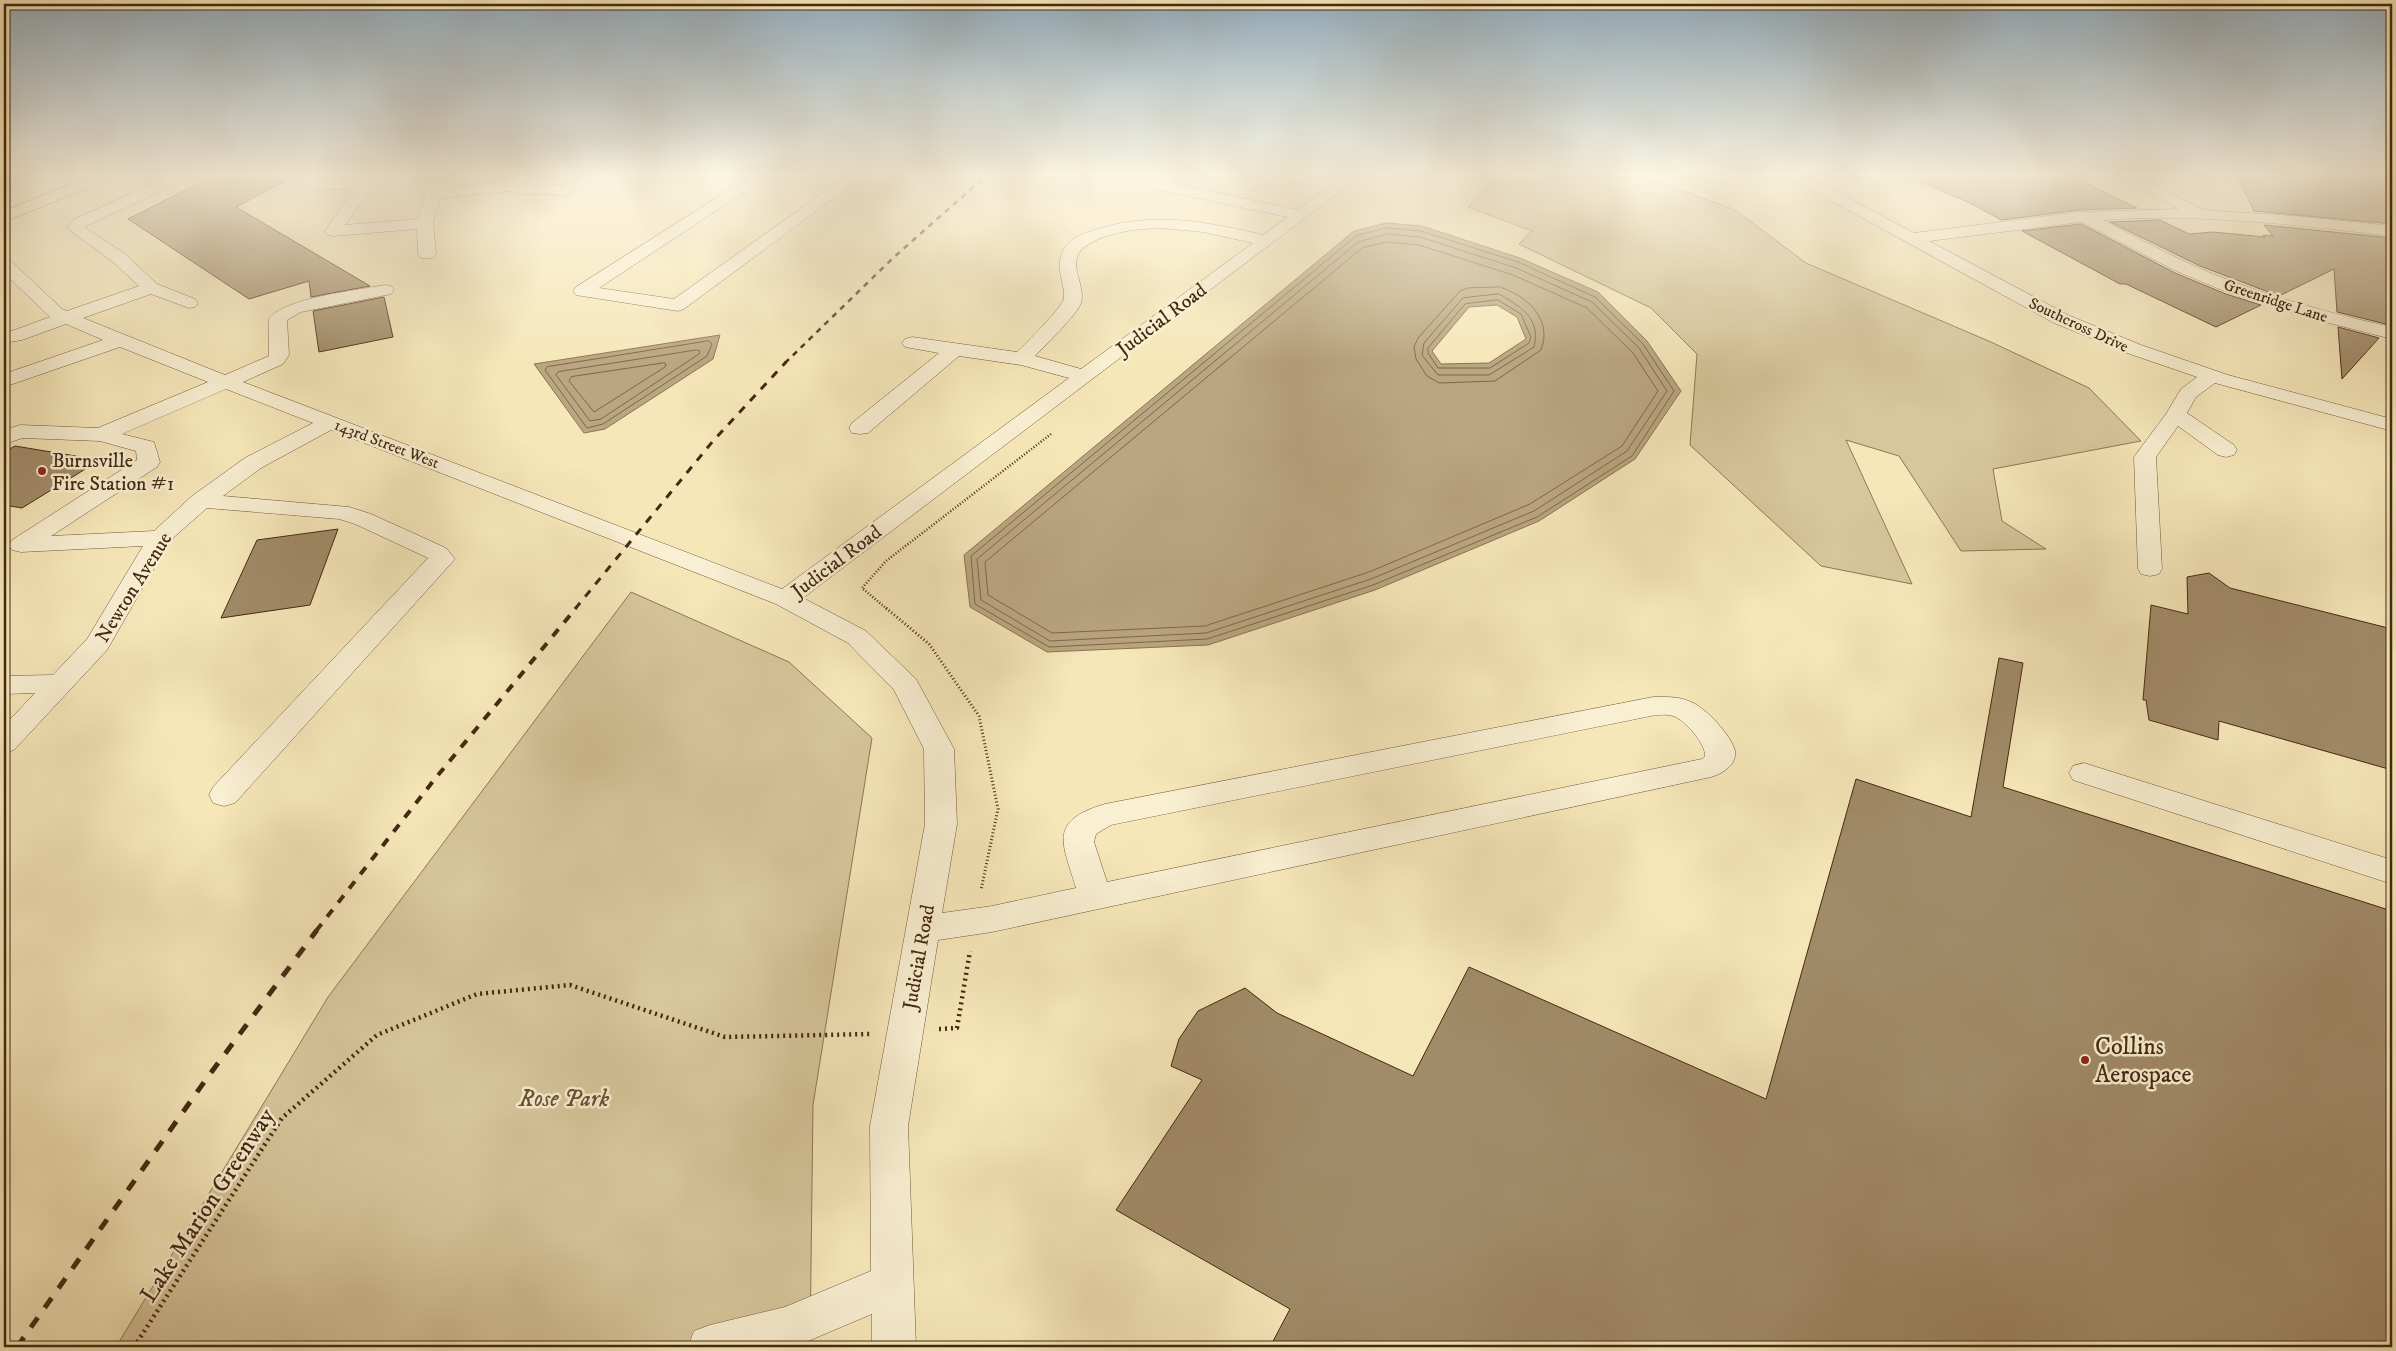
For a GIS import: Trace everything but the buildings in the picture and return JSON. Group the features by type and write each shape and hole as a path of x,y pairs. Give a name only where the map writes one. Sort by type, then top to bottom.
{"street":[{"path":"88,237 119,258 151,288 189,303"},
{"path":"333,237 334,250"},
{"path":"426,237 428,254"},
{"path":"667,237 582,292 678,305 772,237"},
{"path":"1022,359 1071,305 1074,296 1067,264 1074,248 1089,237"},
{"path":"1249,237 1266,241"},
{"name":"Judicial Road","path":"894,1347 889,1126 941,824 939,749 906,685 857,637 785,599 1271,237"},
{"path":"1912,238 1920,237"},
{"name":"Greenridge Lane","path":"2122,237 2183,267 2248,293 2345,323 2392,333"},
{"name":"Southcross Drive","path":"1912,238 2061,318 2134,349 2212,376 2392,425"},
{"name":"143rd Street West","path":"4,264 55,313 785,599"},
{"path":"4,292 28,288"},
{"path":"7,339 151,288"},
{"path":"100,435 278,357 278,319 284,314 296,308 385,290"},
{"path":"4,381 121,340"},
{"path":"912,343 1022,359 1085,376"},
{"path":"860,428 955,349"},
{"path":"2150,569 2145,457 2176,415 2188,393 2212,376"},
{"path":"2176,415 2226,450"},
{"name":"Newton Avenue","path":"4,743 98,644 150,555 162,538 183,516 200,501 260,459 331,422"},
{"path":"4,438 20,430 100,435 146,447 149,462 21,545 162,538"},
{"path":"200,501 341,512 363,519 437,553 443,558 224,795"},
{"path":"4,685 60,684"},
{"path":"923,928 975,922 1095,897 1711,767 1718,761 1721,753 1719,744 1692,714 1682,708 1653,706 1105,815 1090,821 1081,829 1078,842 1095,897"},
{"path":"2084,773 2392,872"},
{"path":"710,1347 781,1338 893,1283"}],"path":[{"name":"Lake Marion Greenway","path":"134,1347 282,1118 377,1035 477,994 570,984 725,1037 862,1035 957,1028 975,922 998,809 979,716 929,644 862,588"}],"green space":[{"path":"1526,237 1771,237 1806,263 1991,342 2089,388 2141,441 1993,469 2002,521 2046,549 1961,551 1899,456 1846,440 1912,584 1821,566 1690,445 1697,354 1651,308 1519,244"},
{"name":"Rose Park","path":"631,592 789,662 872,738 813,1105 810,1347 116,1347 328,997"}],"water":[{"path":"1347,237 1456,237 1520,258 1598,292 1647,341 1681,391 1635,459 1539,521 1375,590 1208,645 1047,652 970,607 964,555","holes":["1497,305 1517,317 1526,339 1489,363 1441,364 1432,351 1469,307"]},
{"path":"720,335 713,359 605,429 584,433 534,364"}],"railway":[{"path":"786,362 917,237"},
{"path":"575,609 713,441 786,362"},
{"path":"316,931 434,780 576,608"},
{"path":"17,1347 207,1078 317,930"}],"place":[{"name":"Burnsville Fire Station #1","path":"42,471"},
{"name":"Collins Aerospace","path":"2085,1060"}]}
